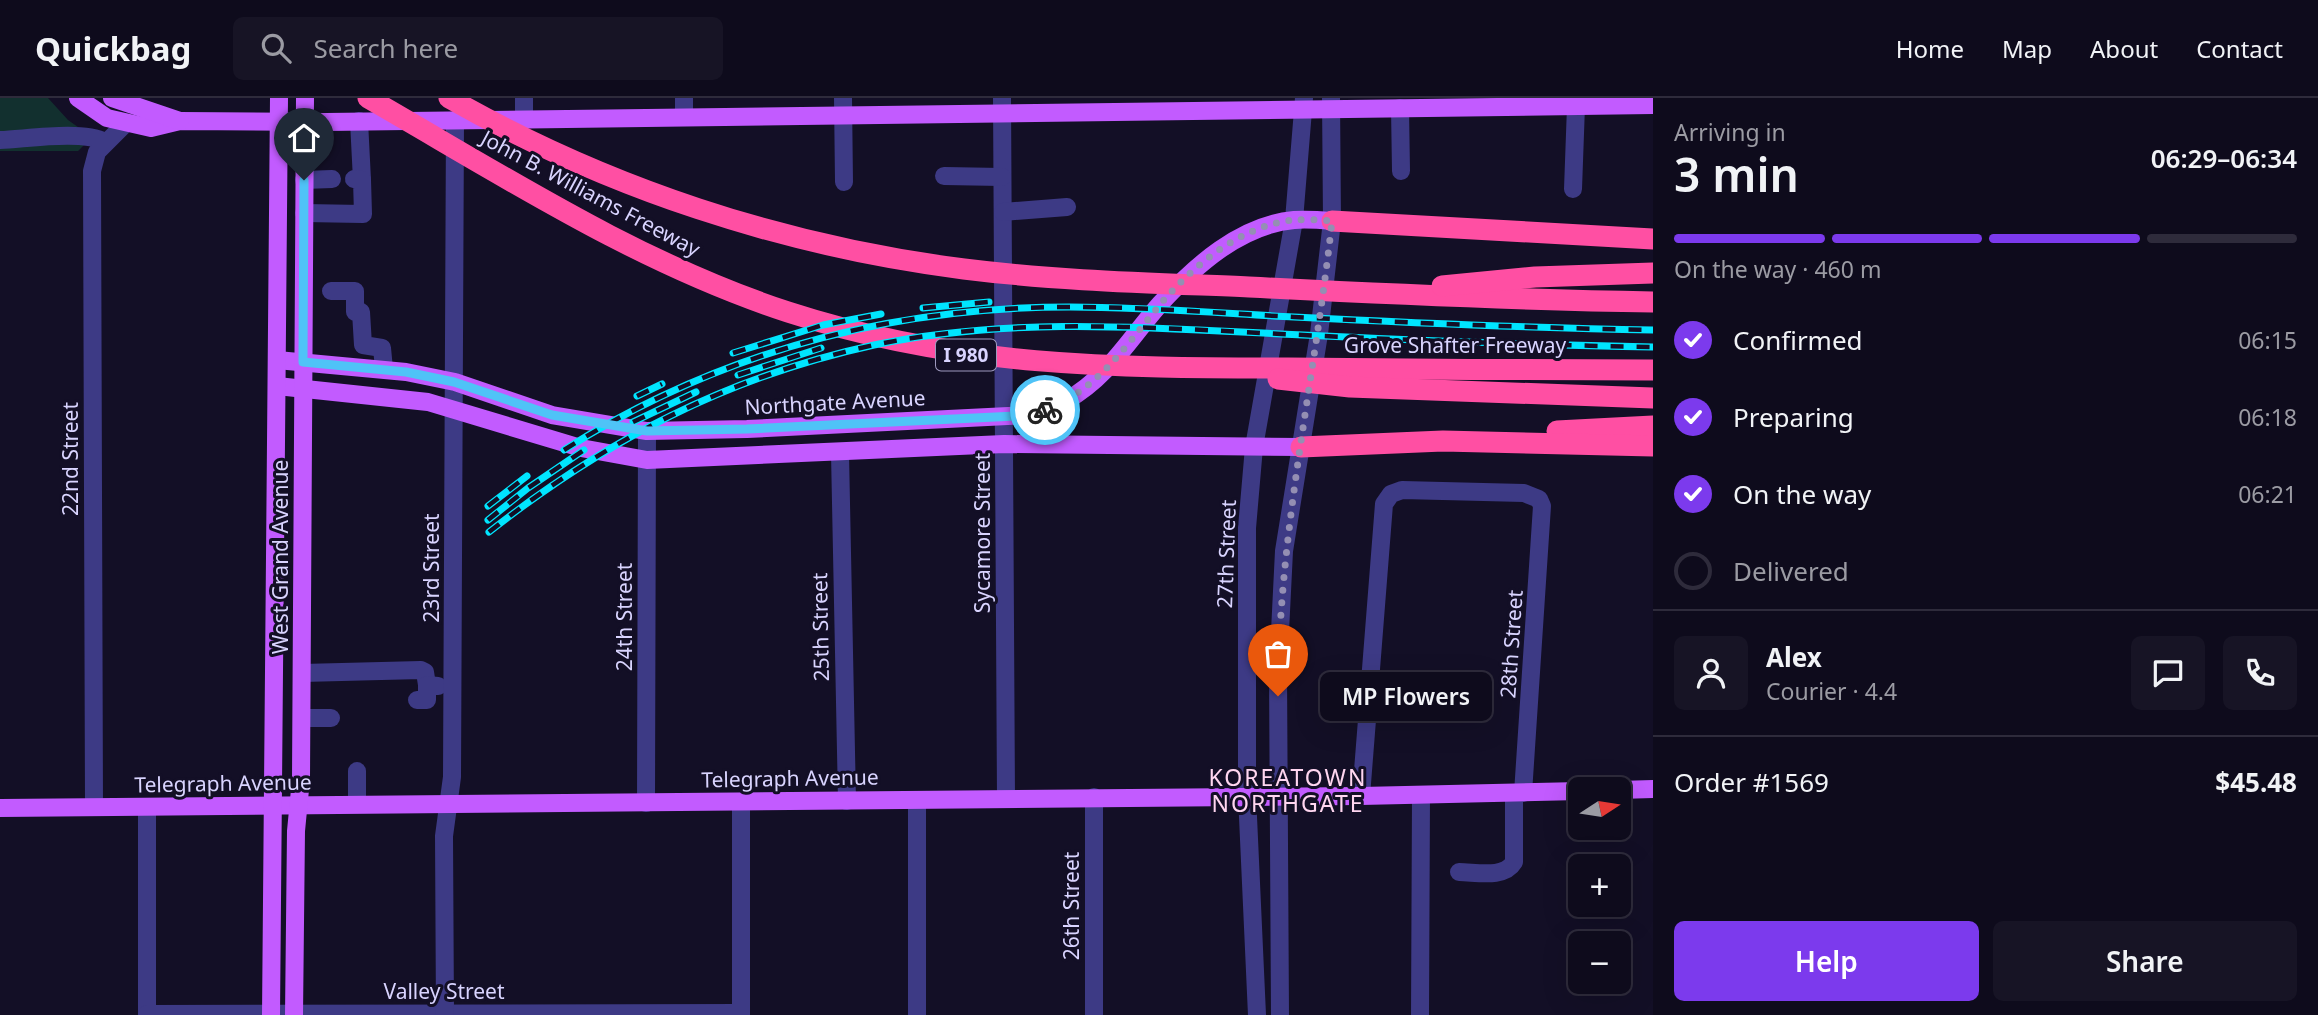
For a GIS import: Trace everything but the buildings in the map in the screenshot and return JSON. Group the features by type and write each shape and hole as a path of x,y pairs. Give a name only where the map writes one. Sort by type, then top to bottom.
{"highway":[{"name":"John B. Williams Freeway","path":"368,98 636,249 726,289 839,327 955,353 1068,365 1214,368 1352,378"},
{"name":"John B. Williams Freeway","path":"449,98 559,154 651,192 797,238 962,269 1090,279 1392,294"},
{"path":"1332,221 1653,239"},
{"path":"1566,233 1653,228"},
{"path":"1392,294 1515,278 1653,273"},
{"path":"1392,294 1653,302"},
{"name":"Grove Shafter Freeway","path":"1352,378 1653,370"},
{"path":"1352,378 1653,398"},
{"path":"1301,447 1443,441 1544,431 1653,426"},
{"path":"1443,441 1653,446"}],"main road":[{"path":"78,98 104,116 125,124 152,128 180,121 684,117 843,107 1332,104 1400,108 1491,102 1576,106 1653,105"},
{"path":"112,98 180,121"},
{"name":"West Grand Avenue","path":"271,1014 275,805 279,98"},
{"name":"West Grand Avenue","path":"294,1015 302,718 305,98"},
{"name":"Northgate Avenue","path":"277,360 384,369 454,382 552,415 647,431 747,429 1027,415 1067,401 1099,377 1126,349 1160,305 1214,253 1268,225 1294,220 1332,221"},
{"path":"277,386 428,402 455,408 544,439 647,460 1004,444 1301,447"},
{"path":"1631,790 1653,789"},
{"name":"Telegraph Avenue","path":"0,808 1361,796 1568,791"}],"street":[{"path":"524,98 524,119"},
{"path":"684,98 684,117"},
{"name":"27th Street","path":"1257,1015 1247,795 1247,528 1254,447 1294,220 1304,104"},
{"path":"1280,1015 1278,672 1284,551 1332,221 1332,104"},
{"name":"Sycamore Street","path":"1002,106 1006,799"},
{"path":"1573,189 1576,106"},
{"path":"843,107 844,182"},
{"path":"1400,108 1401,171"},
{"name":"23rd Street","path":"445,1014 444,836 452,776 455,120"},
{"path":"304,213 363,214 358,179 359,121"},
{"name":"22nd Street","path":"94,807 92,171 97,152 125,124"},
{"path":"0,140 72,136 96,137 105,142"},
{"path":"944,176 1002,177"},
{"path":"304,180 332,179"},
{"path":"1003,212 1067,206"},
{"path":"331,291 355,291 355,312 361,312 363,345 382,348 384,369"},
{"name":"24th Street","path":"646,803 647,431"},
{"name":"25th Street","path":"840,453 847,801"},
{"name":"28th Street","path":"1361,796 1387,498 1402,490 1524,493 1539,499 1543,513 1514,862 1510,869 1503,872 1459,872"},
{"path":"302,673 421,670 425,672 422,693 452,686"},
{"path":"302,718 331,718"},
{"path":"357,771 357,804"},
{"path":"1420,1015 1421,795"},
{"name":"26th Street","path":"1094,797 1094,1015"},
{"path":"917,800 917,1015"},
{"path":"741,802 741,1014"},
{"path":"147,807 147,1014"},
{"name":"Valley Street","path":"147,1014 741,1014"}],"green space":[{"path":"0,98 48,98 68,120 92,137 78,151 0,151"}],"railway":[{"path":"923,308 989,302"},
{"path":"564,450 622,416 682,387 744,362 806,342 936,316 1002,309 1098,307 1429,323 1653,330"},
{"path":"733,353 823,325 881,314"},
{"path":"489,532 578,468 670,416 718,394 820,358 924,336 975,330 1077,326 1653,347"},
{"path":"738,375 821,348"},
{"path":"637,396 662,384"},
{"path":"633,422 696,392"},
{"path":"488,520 528,488 584,450"},
{"path":"488,506 527,476"}],"way so far":[{"path":"1045,410 1067,401 1099,377 1126,349 1160,305 1214,253 1268,225 1294,220 1332,221 1319,334 1284,551 1278,696"}],"place":[{"name":"MP Flowers","path":"1278,696"}],"district":[{"name":"KOREATOWN NORTHGATE","path":"1288,790"}],"route":[{"path":"304,180 303,362 406,372 454,382 552,415 647,431 1016,416 1045,410"}]}
